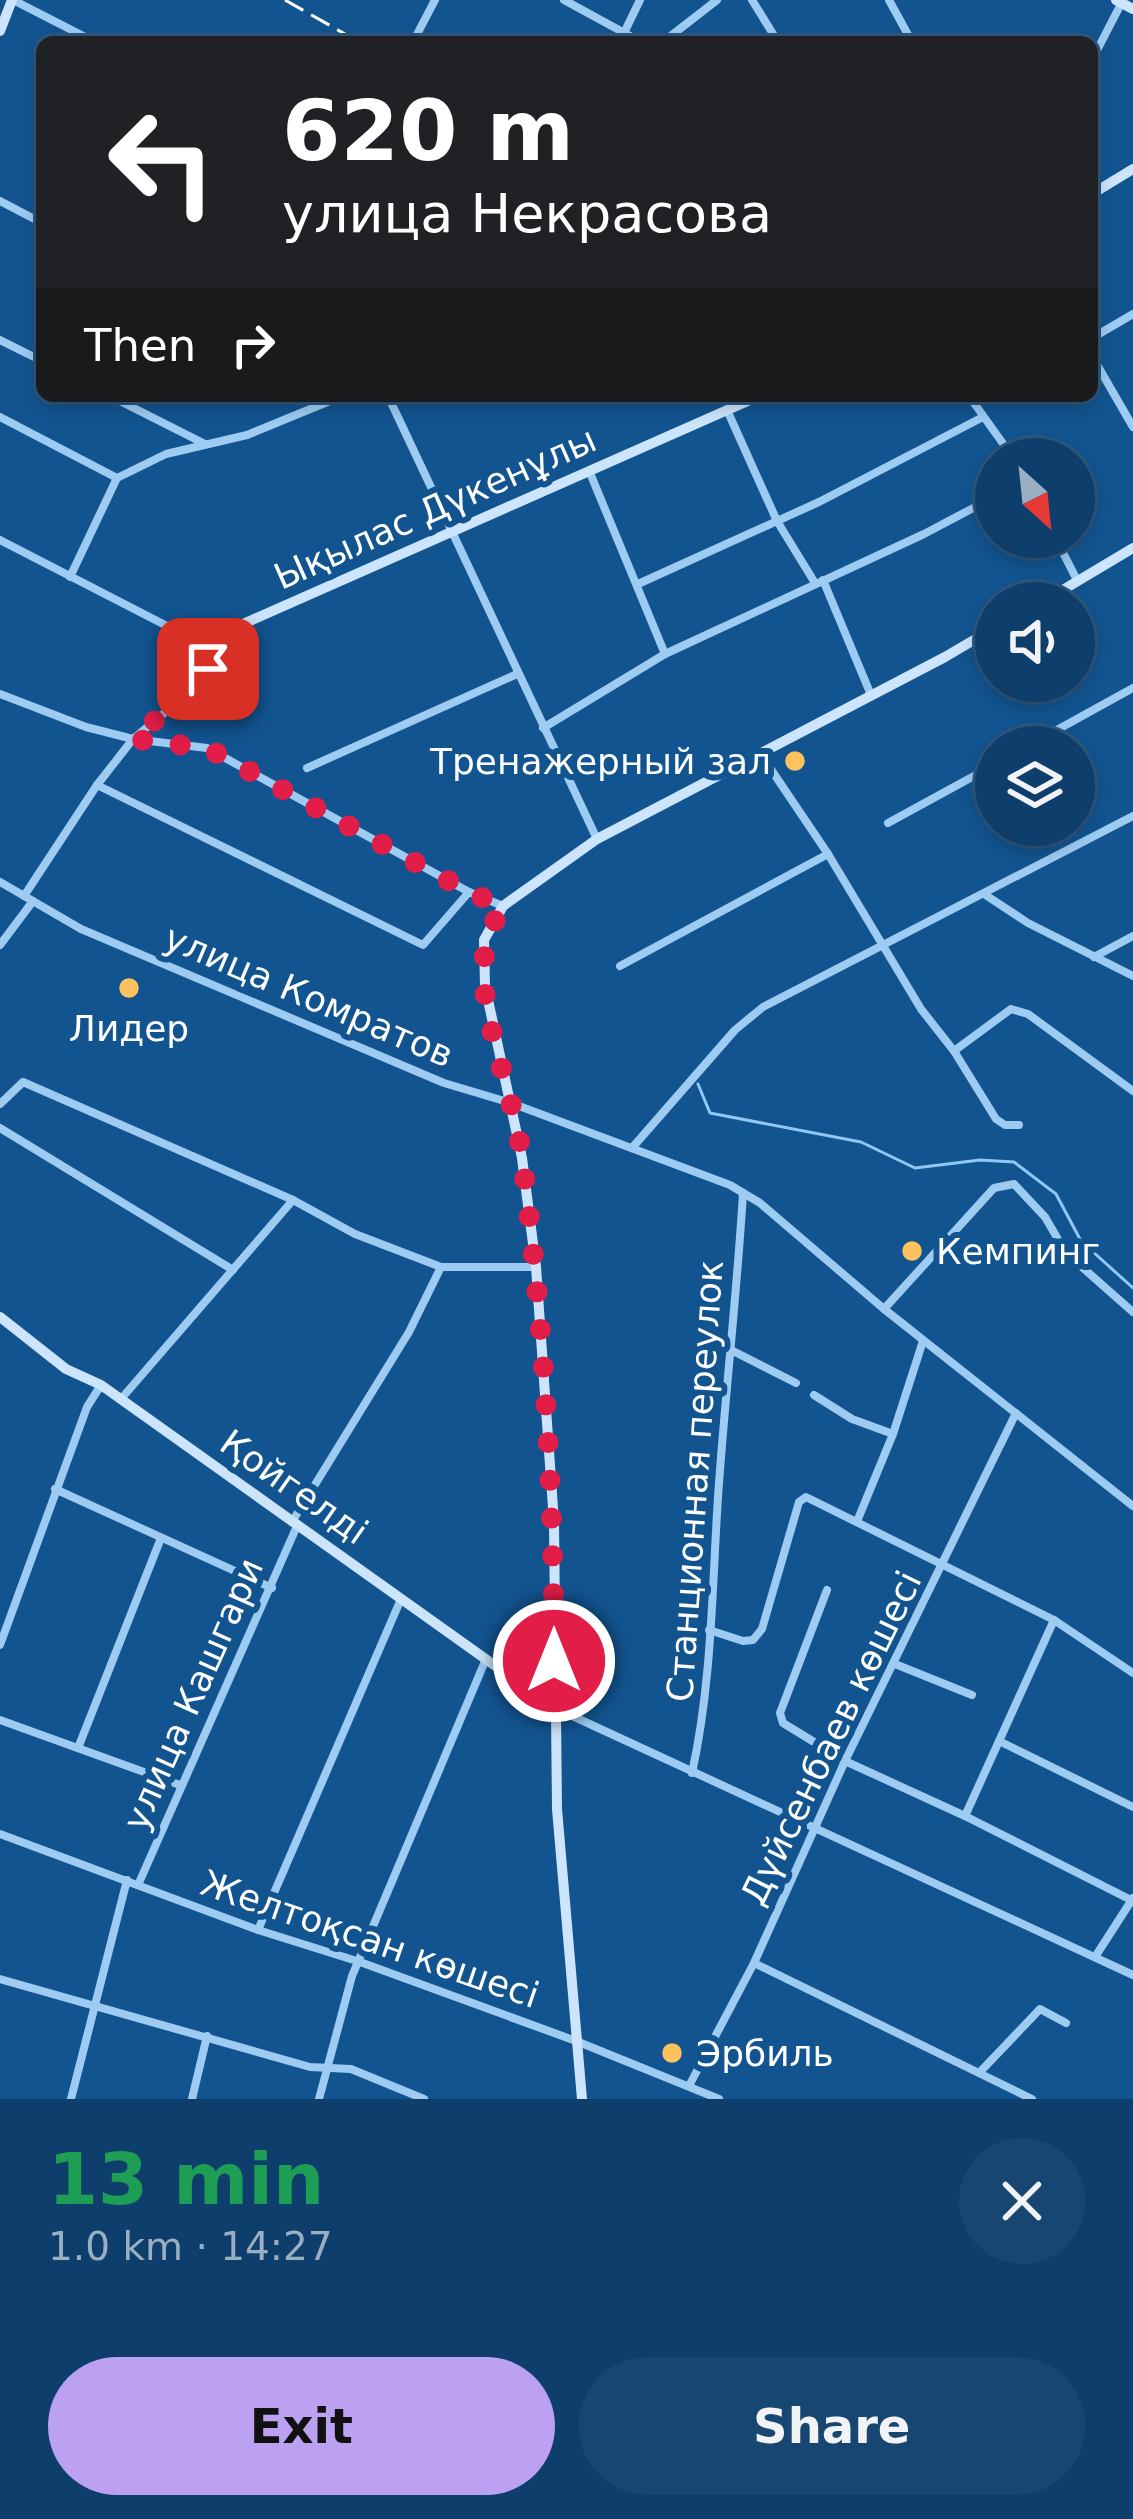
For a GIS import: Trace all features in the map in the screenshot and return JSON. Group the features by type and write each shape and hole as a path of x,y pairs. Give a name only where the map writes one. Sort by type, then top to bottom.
{"main road":[{"path":"0,32 13,0"},
{"path":"1098,190 1133,169"},
{"name":"Ықылас Дүкенұлы","path":"200,643 746,402"},
{"path":"1073,582 1133,548"},
{"path":"582,2099 557,1809 554,1522 536,1267 523,1158 484,986 484,940 502,906 597,839 975,639"},
{"name":"Қойгелді","path":"1,1321 66,1369 101,1385 554,1707"}],"street":[{"path":"13,0 83,36"},
{"path":"416,36 435,0"},
{"path":"564,0 631,36"},
{"path":"624,32 640,0"},
{"path":"671,36 717,0"},
{"path":"752,0 774,36"},
{"path":"889,0 909,36"},
{"path":"1098,50 1124,4"},
{"path":"0,201 36,220"},
{"path":"1098,334 1133,314"},
{"path":"0,340 36,358"},
{"path":"1098,366 1133,427"},
{"path":"122,402 206,444"},
{"path":"70,577 117,478 166,454 248,435 328,402"},
{"path":"391,402 597,839"},
{"path":"973,402 998,438"},
{"path":"728,410 777,521 819,582 872,696"},
{"path":"0,417 117,478"},
{"path":"638,584 943,441 983,417"},
{"path":"590,473 665,653"},
{"path":"543,728 665,653 975,506"},
{"path":"0,540 200,643 208,669 203,680 133,739 97,784 0,945"},
{"path":"1065,558 1076,580"},
{"path":"307,768 518,674"},
{"path":"1064,726 1133,688"},
{"path":"3,696 86,728 207,748 502,906"},
{"path":"760,753 996,1119 1019,1125"},
{"path":"887,824 975,776"},
{"path":"97,784 423,945 469,892"},
{"path":"632,1148 735,1030 763,1007 1133,816"},
{"path":"620,966 828,854"},
{"name":"улица Комратов","path":"0,882 81,929 423,1074 743,1192 1133,1506"},
{"path":"982,893 1028,923 1133,976"},
{"path":"1094,957 1133,936"},
{"path":"954,1051 1011,1010 1042,1023 1133,1091"},
{"path":"0,1104 23,1082 292,1200 355,1234 441,1267 536,1267"},
{"path":"0,1129 233,1270"},
{"path":"884,1309 994,1188 1014,1184 1045,1217 1066,1253 1133,1312"},
{"name":"Станционная переулок","path":"692,1773 705,1714 743,1192"},
{"path":"121,1399 292,1200"},
{"name":"улица Кашгари","path":"138,1885 272,1588 294,1524 409,1332 441,1267"},
{"path":"858,1519 893,1434 923,1340"},
{"path":"733,1350 796,1383"},
{"path":"0,1645 55,1489 87,1407 101,1385"},
{"path":"814,1395 852,1419 893,1434"},
{"name":"Дүйсенбаев көшесі","path":"690,2084 754,1963 845,1761 1016,1413"},
{"path":"55,1489 272,1588"},
{"path":"710,1630 753,1640 761,1629 800,1502 814,1498 1054,1620 1133,1673"},
{"path":"78,1748 161,1538"},
{"path":"827,1590 780,1719 845,1761 1132,1899 1095,1957"},
{"path":"258,1930 401,1599"},
{"path":"965,1816 1054,1620"},
{"path":"319,2099 352,1976 486,1659"},
{"path":"895,1664 972,1695"},
{"path":"554,1707 1133,1975"},
{"path":"0,1720 180,1785"},
{"path":"999,1741 1133,1807"},
{"name":"Желтоқсан көшесі","path":"0,1834 576,2041 719,2099"},
{"name":"улица Кашгари","path":"71,2099 127,1880"},
{"path":"754,1963 1033,2099"},
{"path":"1,1982 310,2068 351,2069 424,2099"},
{"path":"980,2072 1040,2009 1066,2023"},
{"path":"193,2099 206,2036"}],"waterway":[{"path":"698,1084 710,1113 861,1142 915,1168 980,1160 1014,1162 1056,1194 1081,1241 1133,1288"}],"railway":[{"path":"285,0 348,36"}],"place":[{"name":"Тренажерный зал","path":"795,761"},
{"name":"Лидер","path":"129,988"},
{"name":"Кемпинг","path":"912,1251"},
{"name":"Эрбиль","path":"672,2053"}],"route":[{"path":"208,669 203,680 133,739 207,748 502,906 484,940 484,986 523,1158 536,1267 554,1522 554,1661"}]}
